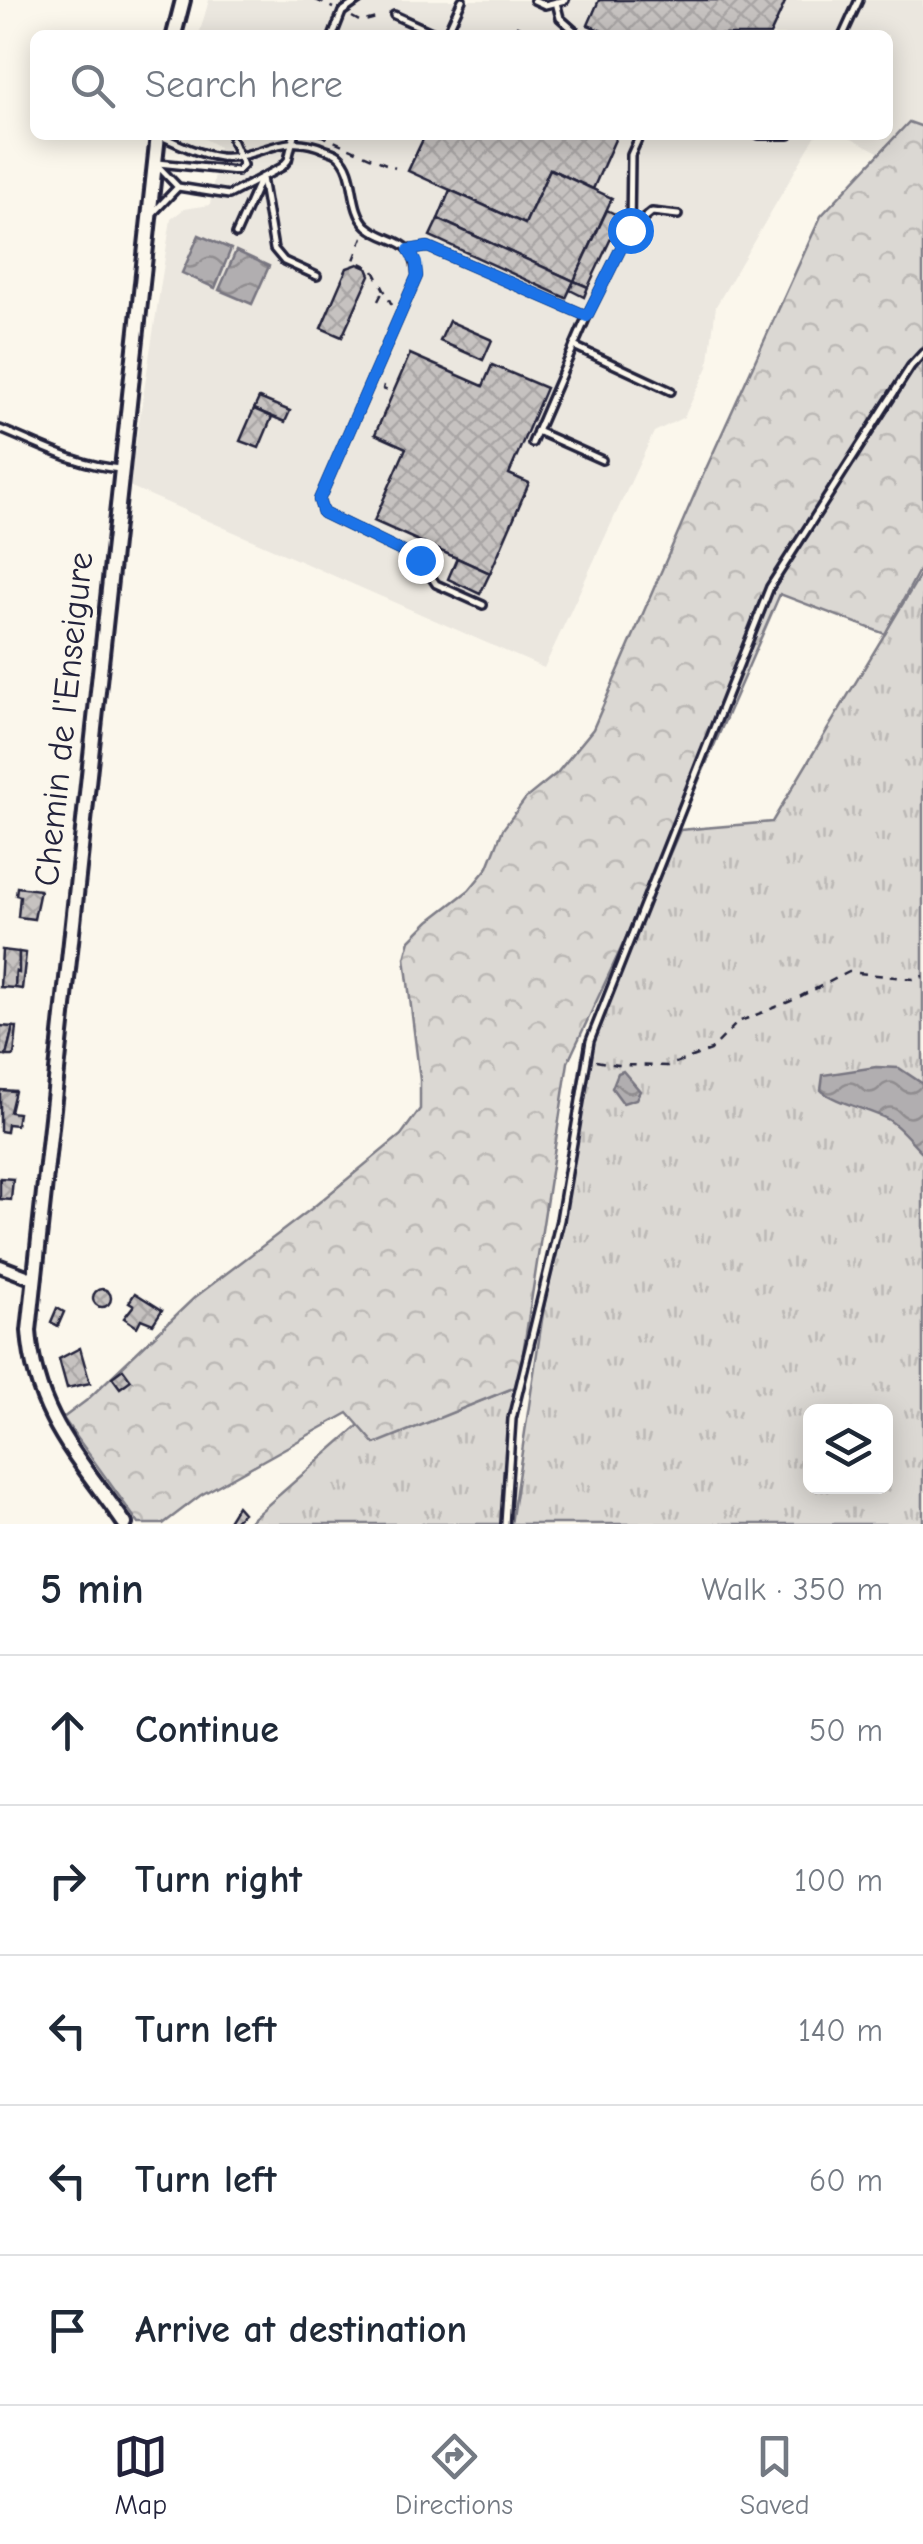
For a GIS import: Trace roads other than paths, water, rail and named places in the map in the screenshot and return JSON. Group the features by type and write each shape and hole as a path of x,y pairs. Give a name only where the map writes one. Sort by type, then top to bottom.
{"street":[{"path":"175,30 183,0"},
{"name":"Chemin de l'Enseigure","path":"124,1524 74,1458 41,1388 29,1332 157,140"},
{"path":"0,1266 34,1278"}],"lane":[{"path":"335,30 342,12 360,0"},
{"path":"448,30 462,0"},
{"path":"534,0 545,5 565,0"},
{"path":"845,30 859,0"},
{"path":"556,2 560,18 573,30"},
{"path":"394,15 427,30"},
{"path":"171,140 217,157 238,156 286,140"},
{"path":"155,163 237,171 243,166 232,140"},
{"path":"155,163 178,188 229,195 288,160 292,140"},
{"path":"301,140 338,155 368,226 402,242 416,263 417,276 319,500 323,513 420,560 436,584 484,605"},
{"path":"630,230 630,154 637,140"},
{"path":"236,234 262,178"},
{"path":"262,178 274,249 284,261 317,276"},
{"path":"148,218 178,188"},
{"path":"532,443 587,316 630,230 652,212 678,215"},
{"path":"409,250 428,247 587,316"},
{"path":"574,346 671,391"},
{"path":"505,1524 512,1419 560,1220 590,1040 770,587 923,352"},
{"path":"0,429 102,468 122,470"},
{"path":"537,431 602,460"}],"water":[{"path":"199,235 231,249 215,288 182,273"},
{"path":"236,251 269,266 252,304 219,290"},
{"path":"876,1067 899,1068 923,1084 923,1153 887,1119 821,1090 823,1075"},
{"path":"623,1071 640,1091 636,1099 623,1103 612,1088 618,1073"}]}
